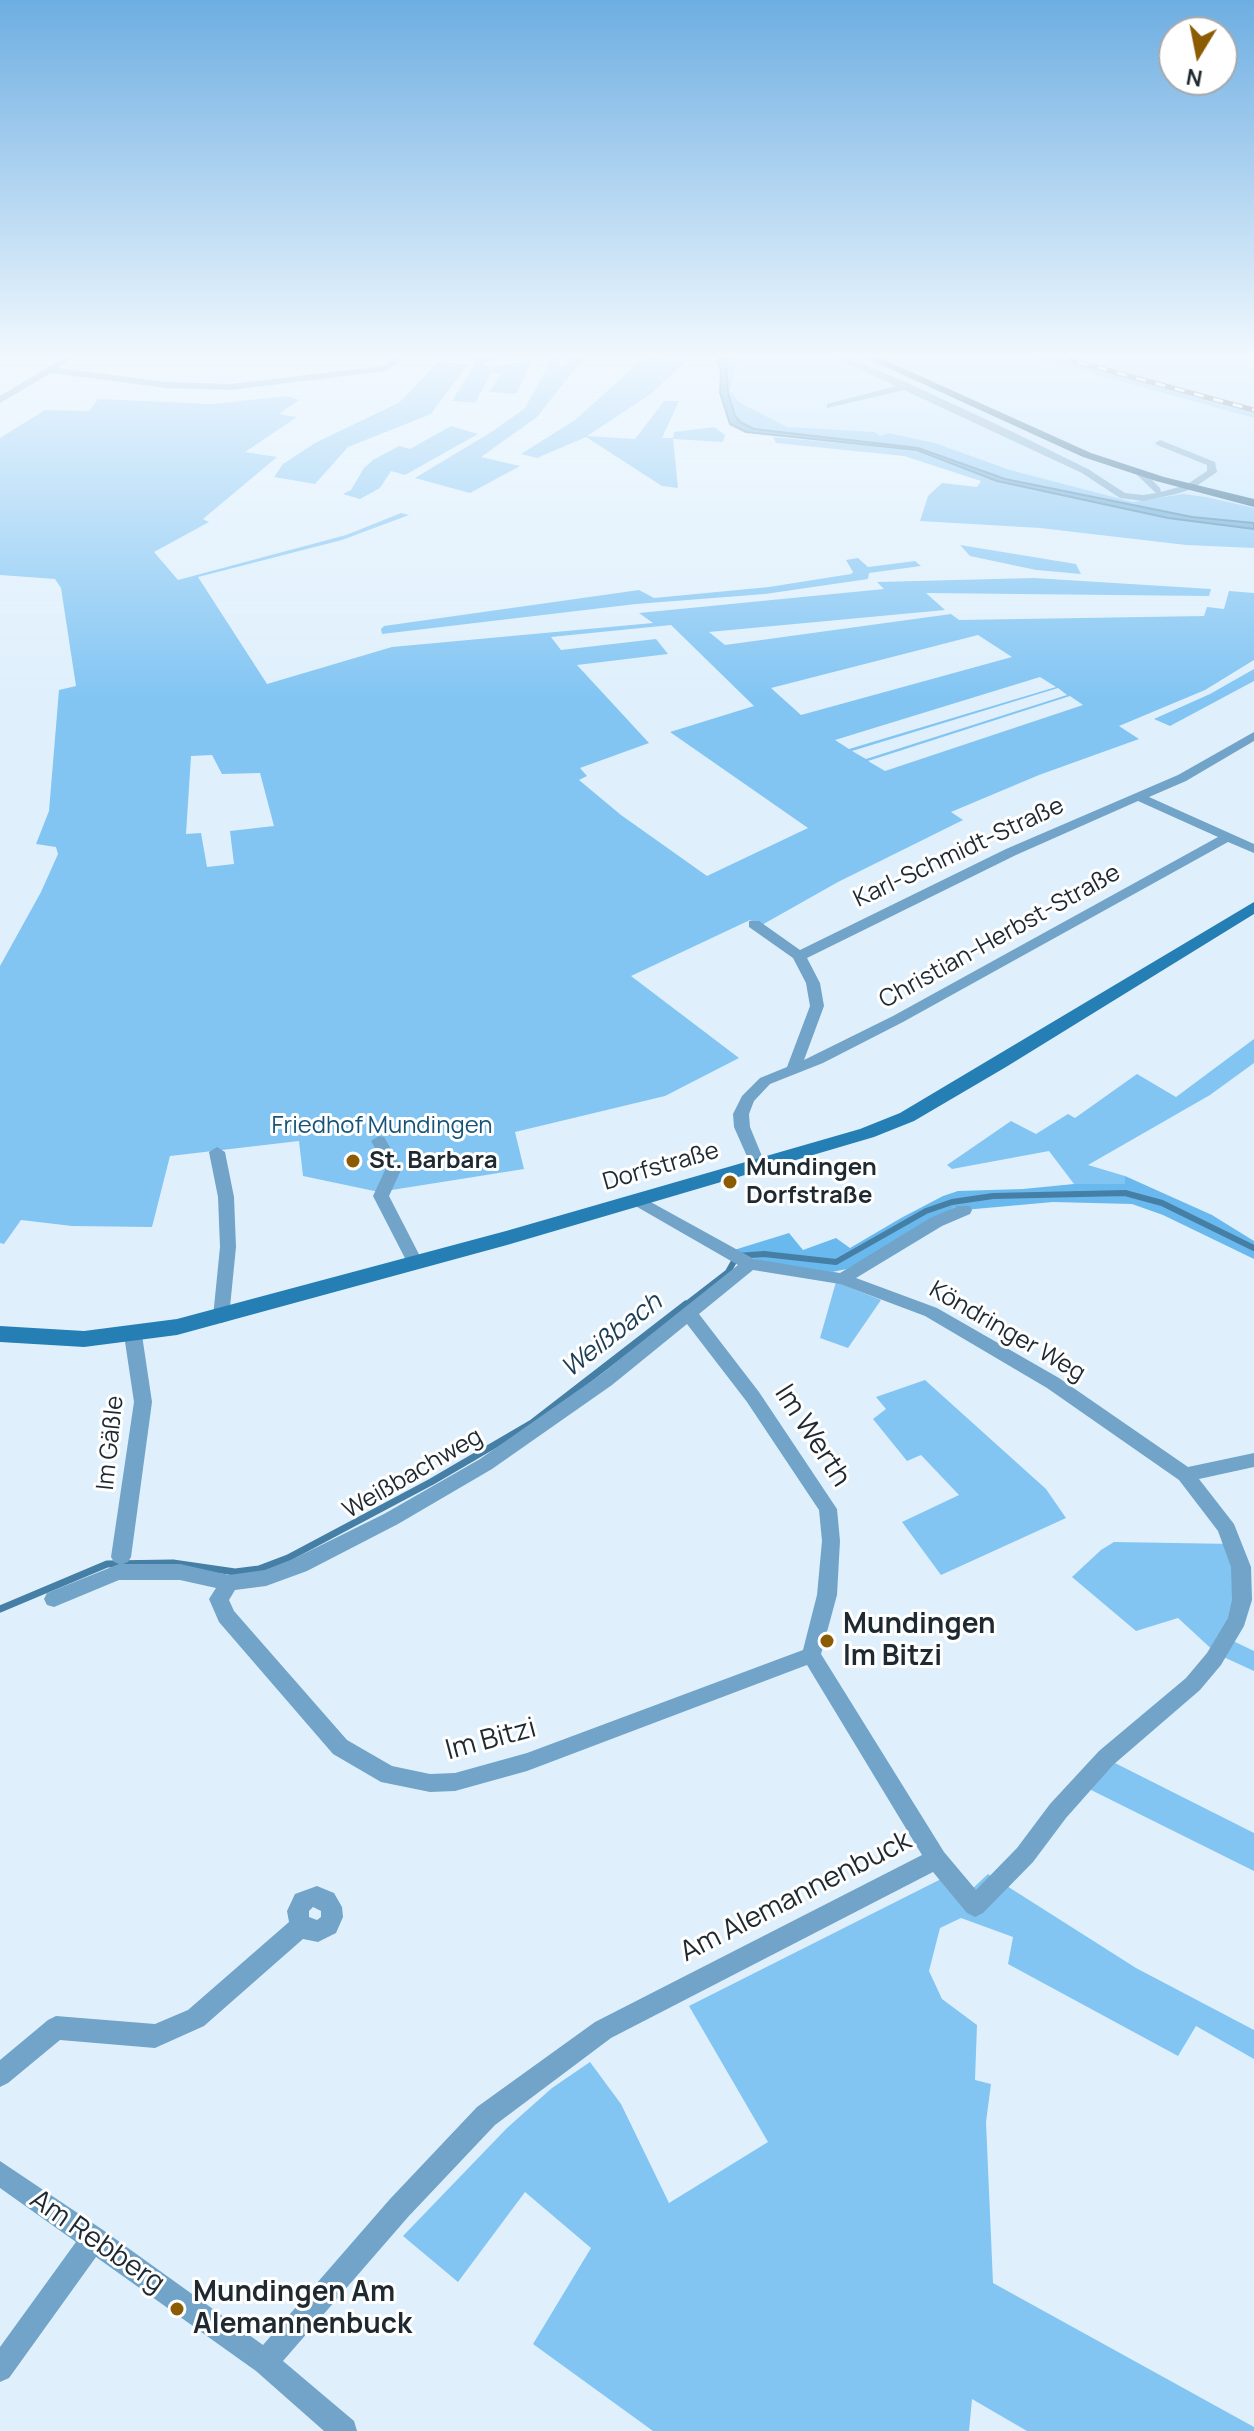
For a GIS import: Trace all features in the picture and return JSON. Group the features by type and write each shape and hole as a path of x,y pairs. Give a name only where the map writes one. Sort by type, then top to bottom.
{"main road":[{"path":"1133,470 1254,503"}],"street":[{"path":"1084,470 1119,495 1137,498 1189,487 1212,470"},
{"path":"1140,473 1155,493"},
{"path":"1155,493 1171,482 1204,476"},
{"path":"1204,476 1222,496"},
{"name":"Karl-Schmidt-Straße","path":"799,956 1011,852 1141,798 1196,771 1254,736"},
{"path":"1141,798 1254,849"},
{"name":"Christian-Herbst-Straße","path":"793,1070 898,1019 1226,838"},
{"name":"Dorfstraße","path":"0,1334 84,1339 133,1335 221,1317 416,1264 867,1133 907,1117 1254,907"},
{"path":"754,924 799,956 813,983 817,1006 793,1070 765,1081 747,1099 741,1114 742,1127 758,1166"},
{"path":"379,1141 394,1168 381,1196 416,1264"},
{"path":"217,1152 226,1197 228,1247 221,1317"},
{"name":"Köndringer Weg","path":"638,1200 746,1262 842,1279 931,1312 1053,1383 1185,1475"},
{"path":"842,1279 936,1222 964,1210"},
{"name":"Weißbachweg","path":"54,1599 118,1572 180,1572 229,1583 266,1578 300,1565 459,1480 606,1380 690,1315 746,1262"},
{"name":"Im Werth","path":"690,1315 753,1397 828,1509 831,1541 827,1595 811,1655"},
{"name":"Im Gäßle","path":"121,1557 143,1402 133,1335"},
{"path":"1185,1475 1254,1460"},
{"name":"Am Alemannenbuck","path":"265,2362 399,2208 498,2107 603,2030 936,1859 975,1906 1025,1855 1058,1811 1106,1758 1193,1684 1214,1659 1237,1620 1242,1600 1241,1567 1227,1529 1185,1475"},
{"name":"Im Bitzi","path":"229,1583 219,1599 226,1616 340,1747 388,1775 430,1783 455,1782 527,1762 811,1655"},
{"path":"811,1655 936,1859"},
{"path":"0,2075 56,2028 155,2036 196,2018 301,1926"},
{"name":"Am Rebberg","path":"0,2173 265,2362 344,2431"},
{"path":"0,2369 94,2239"}],"shaded area":[{"path":"970,470 1192,517 1254,523 1254,529 1168,518 997,481"},
{"path":"1012,470 1254,470 1254,508 1190,495 1133,502"},
{"path":"1125,1176 1212,1215 1254,1241 1254,1259 1163,1215 1132,1204 1053,1202 964,1210 955,1207 847,1269 832,1272 759,1261 734,1250 789,1233 803,1250 836,1238 850,1248 901,1218 958,1191 1125,1184"}],"green space":[{"name":"Friedhof Mundingen","path":"0,470 261,470 203,519 209,522 154,552 178,580 346,535 401,513 409,515 342,540 198,577 267,684 392,647 653,623 639,613 884,589 877,582 1034,578 1211,589 1209,596 926,593 945,610 709,632 725,645 951,614 959,620 1204,616 1207,607 1224,609 1229,591 1254,593 1254,660 1205,690 1119,726 1139,739 1039,775 951,812 963,820 838,882 760,926 750,920 631,976 739,1058 665,1096 515,1132 524,1169 379,1192 303,1176 299,1141 170,1156 152,1227 72,1226 21,1220 4,1244 0,1243 0,966 58,854 56,847 36,844 49,811 59,690 76,686 61,588 55,579 0,575","holes":["671,625 754,706 670,732 808,828 707,876 621,815 579,780 587,776 580,768 649,743 577,665 668,654 656,639 561,650 551,637","978,635 1012,657 801,715 771,688","1040,677 1056,687 849,749 835,740","1058,688 1067,695 866,759 852,751","1070,696 1083,705 885,771 868,761","212,755 222,774 260,773 274,826 230,831 234,864 207,867 201,833 186,834 191,756"]},
{"path":"279,470 327,470 315,484 274,477"},
{"path":"363,470 413,470 405,475 391,471 380,488 360,499 343,494 351,490"},
{"path":"428,470 512,470 470,493 415,478"},
{"path":"638,470 676,470 678,488 662,486"},
{"path":"948,470 968,470 987,478 1168,518 1254,529 1254,548 1186,545 1040,528 920,521 928,496 942,483 977,487 981,481"},
{"path":"981,470 1012,470 1133,502 1183,494 1206,497 1254,508 1254,523 1192,517 1005,479"},
{"path":"960,545 1076,564 1081,574 1036,570 970,556"},
{"path":"858,558 868,567 915,561 921,566 869,573 868,579 765,594 636,604 382,634 381,629 384,626 639,590 654,598 769,587 851,574 853,572 846,560"},
{"path":"1254,669 1254,681 1170,726 1154,719 1210,694"},
{"path":"1254,1039 1254,1063 1210,1095 1088,1165 1125,1176 1125,1184 1074,1184 1049,1151 952,1169 947,1165 1011,1121 1036,1134 1068,1114 1075,1118 1137,1074 1176,1097"},
{"path":"836,1282 881,1300 848,1348 820,1338"},
{"path":"925,1380 1046,1489 1066,1518 941,1575 902,1522 959,1495 921,1455 907,1461 873,1419 886,1409 876,1397"},
{"path":"1114,1542 1234,1544 1241,1567 1227,1638 1254,1651 1254,1671 1217,1654 1178,1618 1136,1631 1072,1577"},
{"path":"1101,1756 1254,1833 1254,1871 1075,1782"},
{"path":"955,1872 972,1889 988,1874 1136,1968 1254,2030 1254,2059 1196,2026 1178,2056 1008,1964 1013,1937 961,1918 940,1928 929,1971 942,1999 977,2025 975,2080 991,2084 986,2122 993,2283 1254,2427 1254,2431 1027,2431 972,2399 969,2431 653,2431 533,2344 591,2248 525,2192 458,2282 403,2236 507,2128 552,2088 590,2062 621,2104 669,2203 768,2142 689,2006"}],"waterway":[{"name":"Weißbach","path":"684,1306 728,1272 737,1256 764,1254 836,1262 926,1211 952,1202 993,1196 1125,1193 1162,1203 1254,1248"},
{"name":"Weißbach","path":"0,1609 107,1564 173,1563 235,1572 259,1569 288,1558 431,1482 532,1423 686,1304"}],"place":[{"name":"St. Barbara","path":"353,1161"},
{"name":"Mundingen Dorfstraße","path":"730,1182"},
{"name":"Mundingen Im Bitzi","path":"827,1641"},
{"name":"Mundingen Am Alemannenbuck","path":"177,2309"}]}
